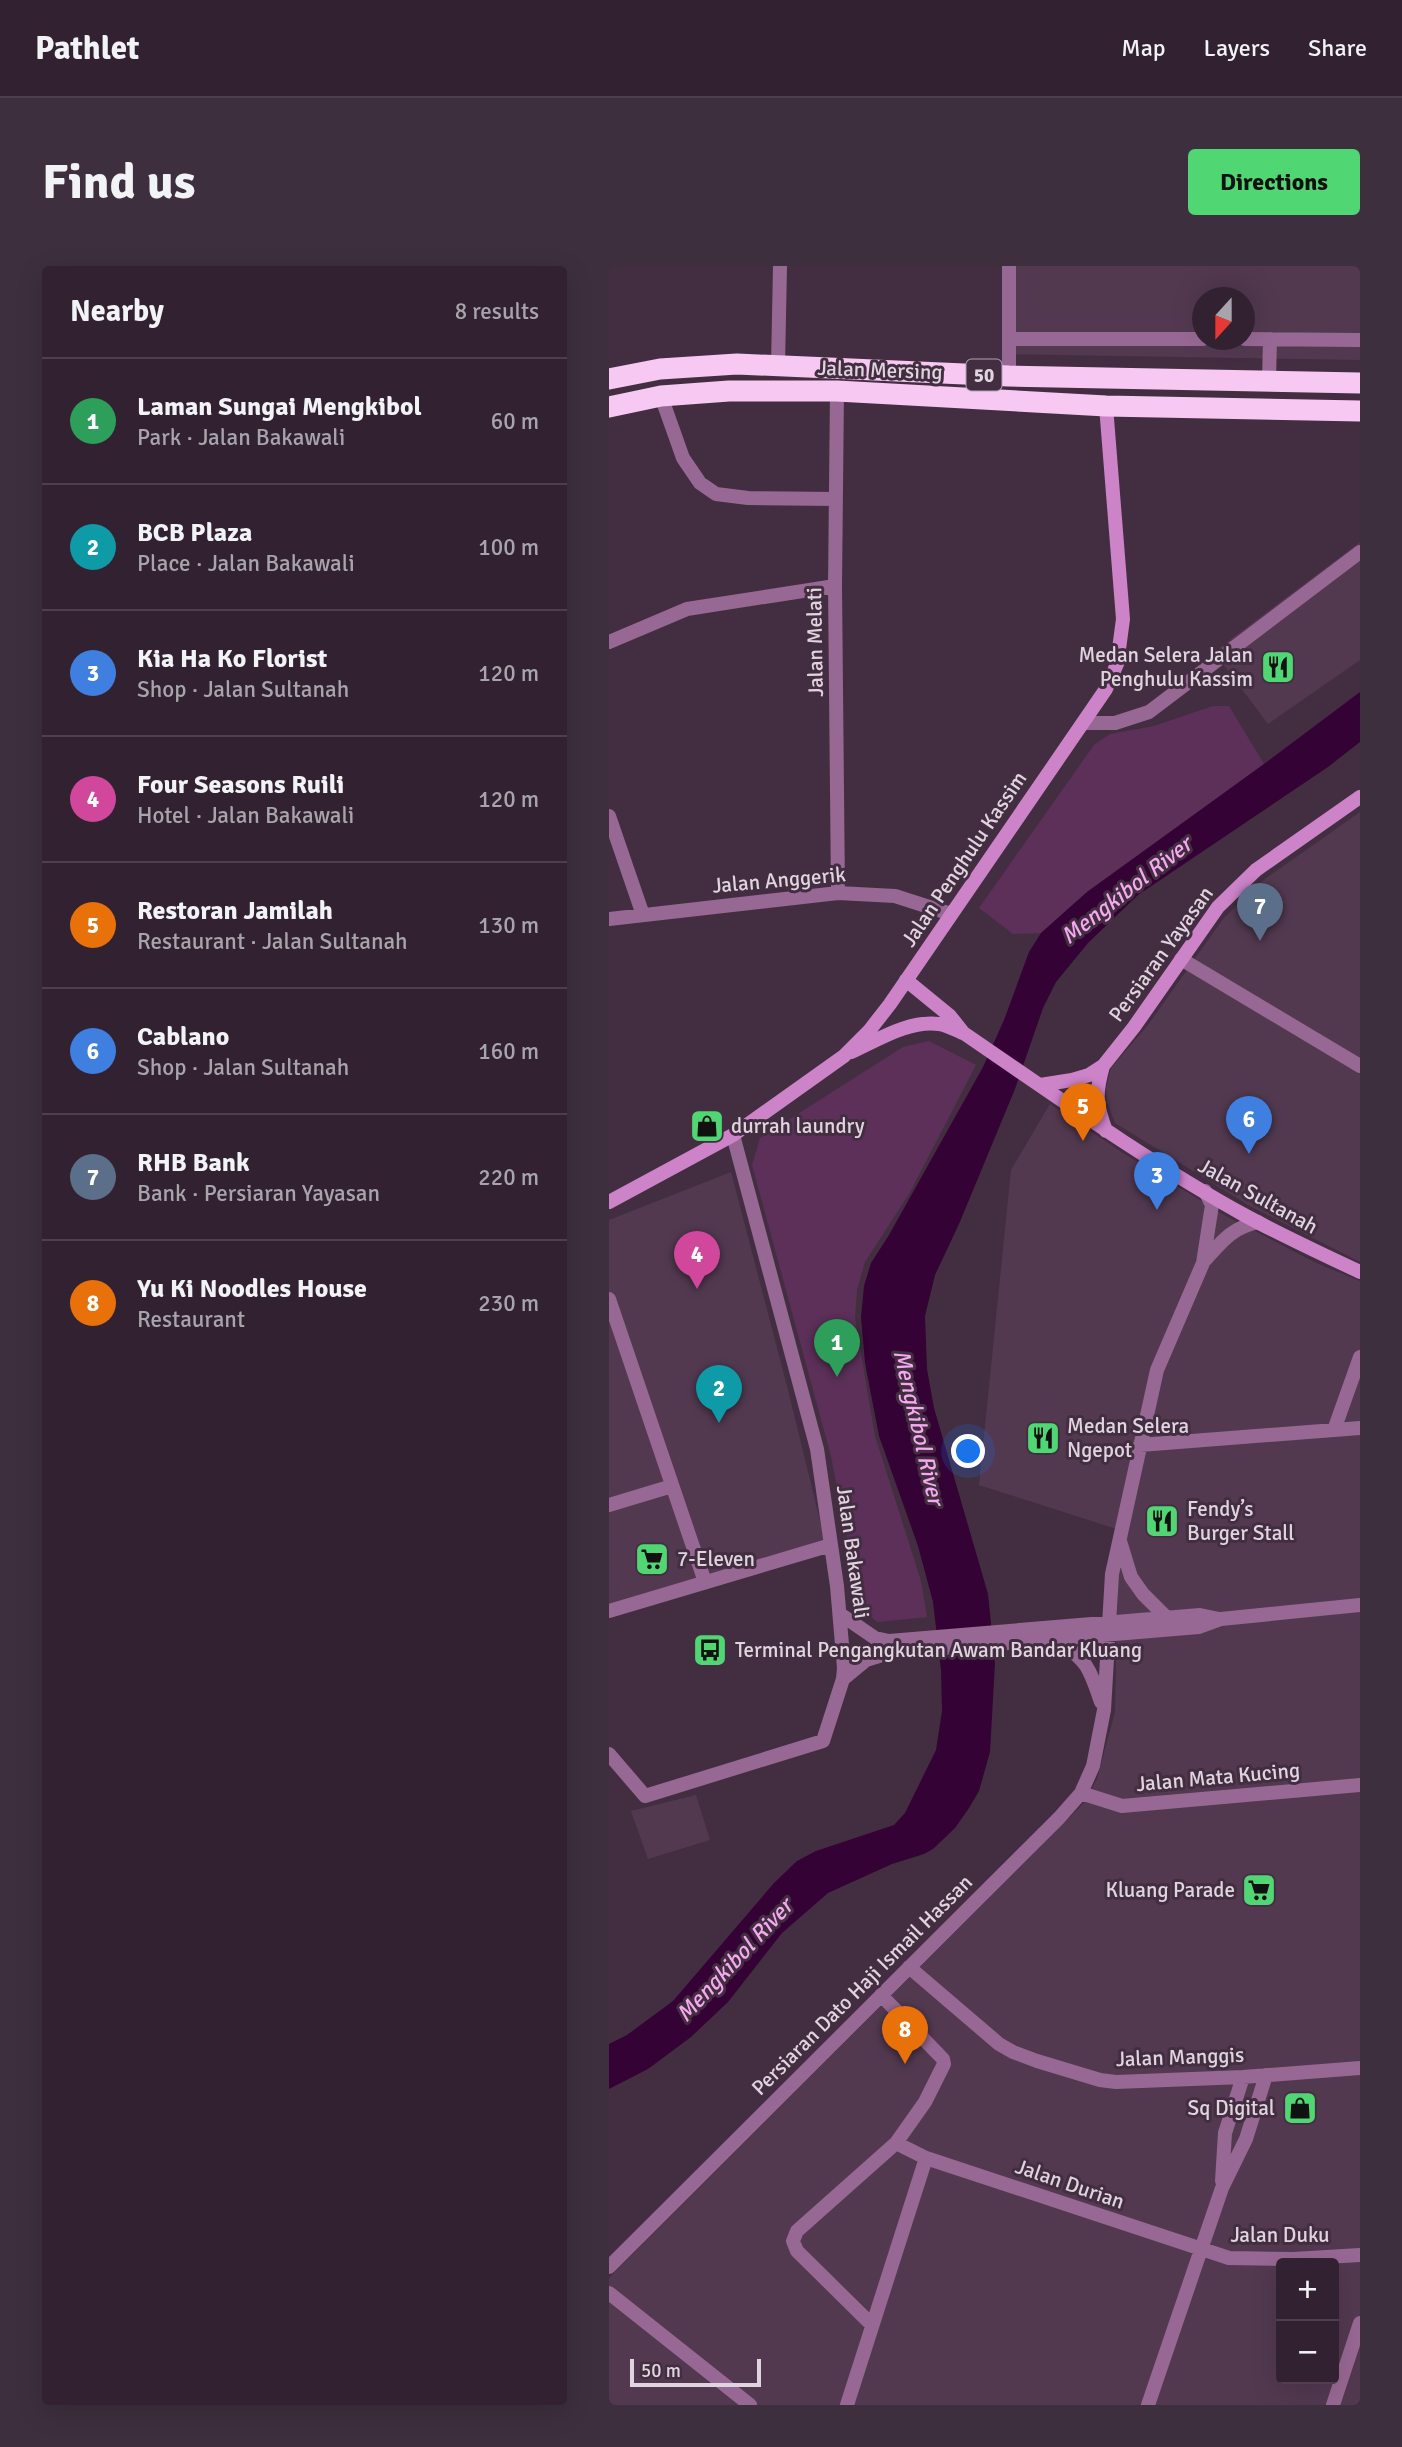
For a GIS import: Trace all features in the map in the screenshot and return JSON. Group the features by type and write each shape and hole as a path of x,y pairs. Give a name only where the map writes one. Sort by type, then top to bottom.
{"highway":[{"name":"Jalan Mersing","path":"609,379 665,369 737,364 1009,376 1360,383"},
{"name":"Jalan Mersing","path":"609,407 661,396 729,391 837,391 1106,406 1360,411"}],"street":[{"path":"778,366 781,266"},
{"path":"1009,266 1009,376"},
{"path":"1009,339 1192,339"},
{"path":"1255,339 1360,340"},
{"path":"1269,381 1270,339"},
{"name":"Jalan Melati","path":"837,391 835,586 838,893"},
{"path":"661,396 683,458 700,483 716,494 748,498 836,499"},
{"name":"Jalan Penghulu Kassim","path":"609,1202 733,1135 844,1056 878,1020 1106,689 1117,664 1122,629 1106,406"},
{"path":"1083,723 1115,723 1149,712 1360,552"},
{"path":"609,642 687,609 835,586"},
{"name":"Persiaran Yayasan","path":"1041,1085 1073,1080 1089,1075 1103,1066 1134,1027 1218,907 1256,870 1360,797"},
{"path":"609,816 643,915"},
{"name":"Jalan Anggerik","path":"609,919 838,893 895,896 951,914"},
{"path":"1181,959 1360,1066"},
{"name":"Jalan Sultanah","path":"906,980 950,1016 965,1034"},
{"name":"Jalan Sultanah","path":"844,1056 908,1027 942,1024 965,1034 1106,1131 1205,1191 1258,1222 1360,1272"},
{"name":"Persiaran Yayasan","path":"1103,1066 1096,1092 1097,1107 1106,1131"},
{"name":"Jalan Bakawali","path":"609,1754 645,1796 823,1741 843,1679 840,1614 817,1449 733,1135"},
{"path":"1203,1263 1212,1205 1205,1191"},
{"path":"1203,1263 1231,1233 1241,1226 1258,1222"},
{"name":"Persiaran Dato Haji Ismail Hassan","path":"609,2267 1081,1793 1093,1766 1104,1710 1112,1574 1157,1370 1203,1263"},
{"path":"609,1299 616,1343 672,1486 705,1582"},
{"path":"1333,1430 1360,1357"},
{"path":"1140,1445 1360,1428"},
{"path":"609,1506 672,1486"},
{"path":"1120,1539 1131,1577 1143,1594 1167,1618"},
{"path":"609,1611 831,1545"},
{"path":"1108,1629 1199,1627 1220,1619 1360,1605"},
{"path":"840,1614 889,1647"},
{"path":"843,1679 866,1660 889,1647 1050,1636 1200,1615 1220,1619"},
{"path":"1050,1636 1082,1657 1104,1710"},
{"name":"Jalan Mata Kucing","path":"1081,1793 1122,1806 1360,1785"},
{"name":"Jalan Manggis","path":"909,1967 999,2044 1013,2052 1100,2080 1115,2082 1243,2077 1360,2068"},
{"path":"872,2325 797,2250 793,2241 797,2231 897,2143 925,2102 944,2064 943,2059 881,1995"},
{"path":"1148,2405 1222,2188 1246,2138 1266,2075"},
{"path":"1222,2188 1225,2133 1243,2077"},
{"name":"Jalan Durian","path":"897,2143 926,2158 1200,2250"},
{"path":"847,2405 926,2158"},
{"name":"Jalan Duku","path":"1200,2250 1229,2258 1293,2259 1360,2255"},
{"path":"609,2293 750,2405"},
{"path":"1333,2405 1360,2323"}],"shaded area":[{"path":"1002,266 1360,266 1360,360 1002,354"},
{"path":"1360,542 1360,660 1268,724 1214,652"},
{"path":"1213,706 1229,706 1264,764 1087,892 1041,933 1013,934 979,908 1094,745 1110,734 1154,726"},
{"path":"1360,812 1360,1262 1250,1206 1115,1123 1107,1102 1106,1088 1111,1068 1148,1025 1223,919 1258,884"},
{"path":"929,1041 976,1065 909,1194 865,1262 857,1290 855,1318 875,1436 921,1581 927,1617 877,1622 860,1607 831,1456 752,1165 760,1138 903,1047"},
{"path":"1050,1104 1224,1215 1316,1263 1360,1281 1360,2405 609,2405 609,2278 1085,1802 1097,1779 1115,1712 1118,1571 1126,1532 979,1485 1011,1170"},
{"path":"731,1172 825,1541 609,1605 609,1220"},
{"path":"696,1795 710,1840 648,1859 631,1811"}],"water":[{"name":"Mengkibol River","path":"1360,692 1360,742 1328,767 1138,895 1088,943 1056,982 1043,1008 1015,1089 935,1275 925,1316 927,1369 934,1408 988,1594 995,1663 990,1752 979,1791 955,1828 933,1849 828,1893 782,1933 728,2002 691,2037 648,2069 609,2089 609,2044 627,2035 673,2001 774,1883 797,1861 816,1851 894,1825 905,1813 936,1750 942,1711 941,1670 933,1602 918,1546 879,1436 865,1363 861,1317 864,1286 871,1263 983,1067 1029,952 1041,933 1087,892"}],"place":[{"name":"Medan Selera Jalan Penghulu Kassim","path":"1278,667"},
{"name":"RHB Bank","path":"1260,941"},
{"name":"durrah laundry","path":"707,1126"},
{"name":"Restoran Jamilah","path":"1083,1141"},
{"name":"Cablano","path":"1249,1154"},
{"name":"Kia Ha Ko Florist","path":"1157,1210"},
{"name":"Four Seasons Ruili","path":"697,1289"},
{"name":"Laman Sungai Mengkibol","path":"837,1377"},
{"name":"BCB Plaza","path":"719,1423"},
{"name":"Medan Selera Ngepot","path":"1043,1438"},
{"name":"Fendy’s Burger Stall","path":"1162,1521"},
{"name":"7-Eleven","path":"652,1559"},
{"name":"Terminal Pengangkutan Awam Bandar Kluang","path":"710,1650"},
{"name":"Kluang Parade","path":"1259,1890"},
{"name":"Yu Ki Noodles House","path":"905,2064"},
{"name":"Sq Digital","path":"1300,2108"}]}
